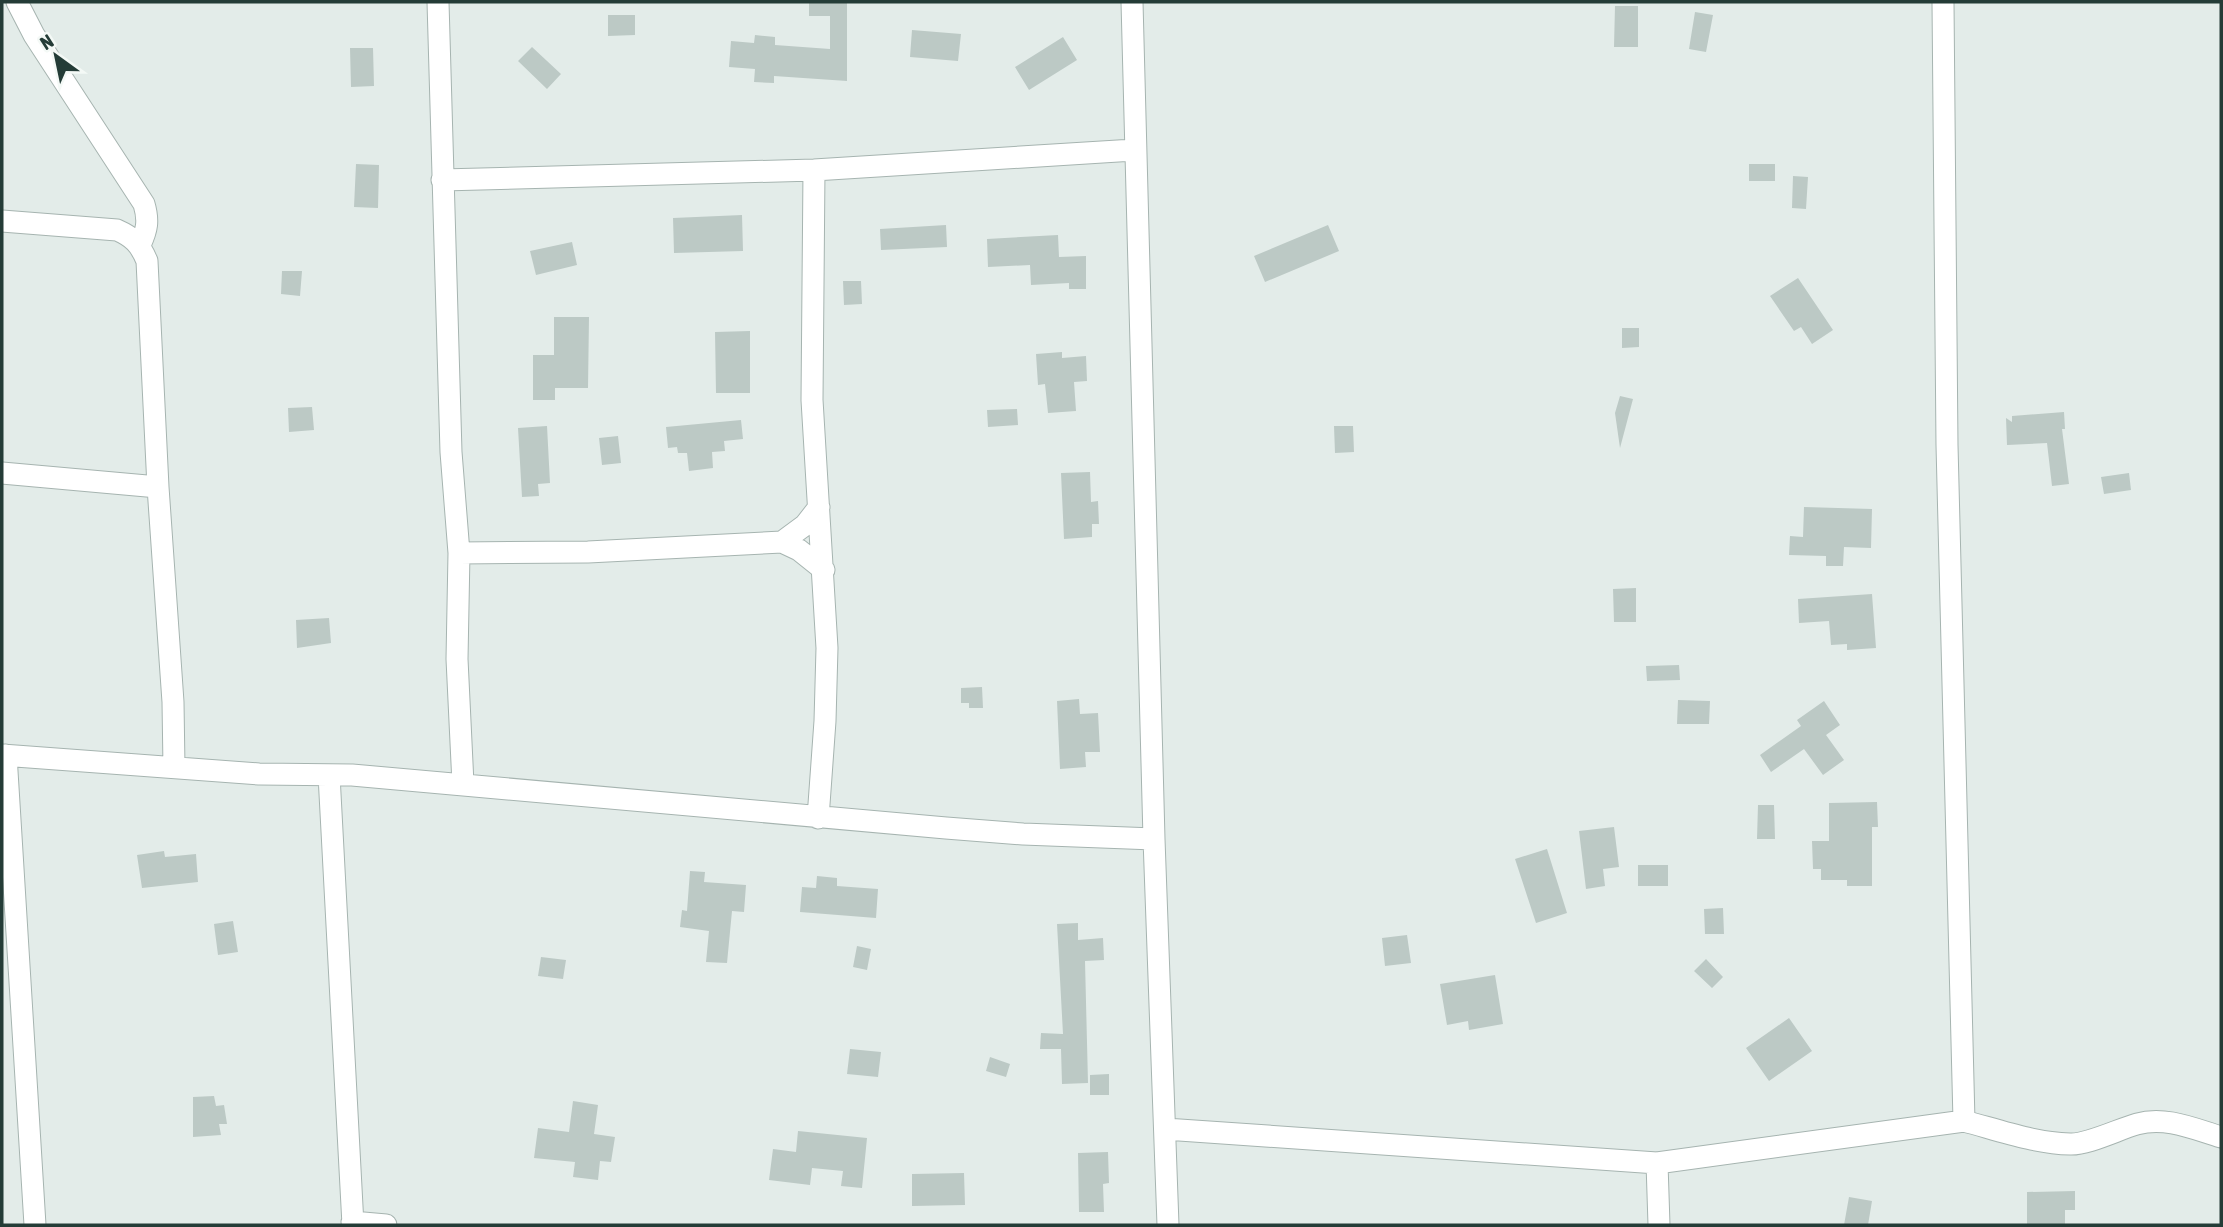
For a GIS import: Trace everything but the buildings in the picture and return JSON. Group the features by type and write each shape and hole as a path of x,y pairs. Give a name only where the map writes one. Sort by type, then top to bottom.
{"street":[{"path":"17,2 34,35 144,205 148,218 147,231 140,245"},
{"path":"438,2 450,452 458,553 457,659 463,784"},
{"path":"1132,2 1154,839 1168,1225"},
{"path":"1943,2 1947,445 1964,1121"},
{"path":"442,180 814,170 1134,150"},
{"path":"814,170 812,400 827,648 818,818"},
{"path":"2,221 117,230 131,236 140,245 147,261 158,487 173,702 174,767"},
{"path":"2,473 158,487"},
{"path":"782,542 805,525 819,507"},
{"path":"458,553 588,552 782,542 799,550 824,570"},
{"path":"35,1225 4,755 259,774 352,775 818,818 1023,834 1154,839"},
{"path":"329,775 353,1224 386,1225"},
{"path":"1165,1129 1657,1163 1964,1121 2029,1138 2073,1144 2139,1124 2158,1122 2172,1122 2221,1137"},
{"path":"1657,1163 1659,1225"}]}
